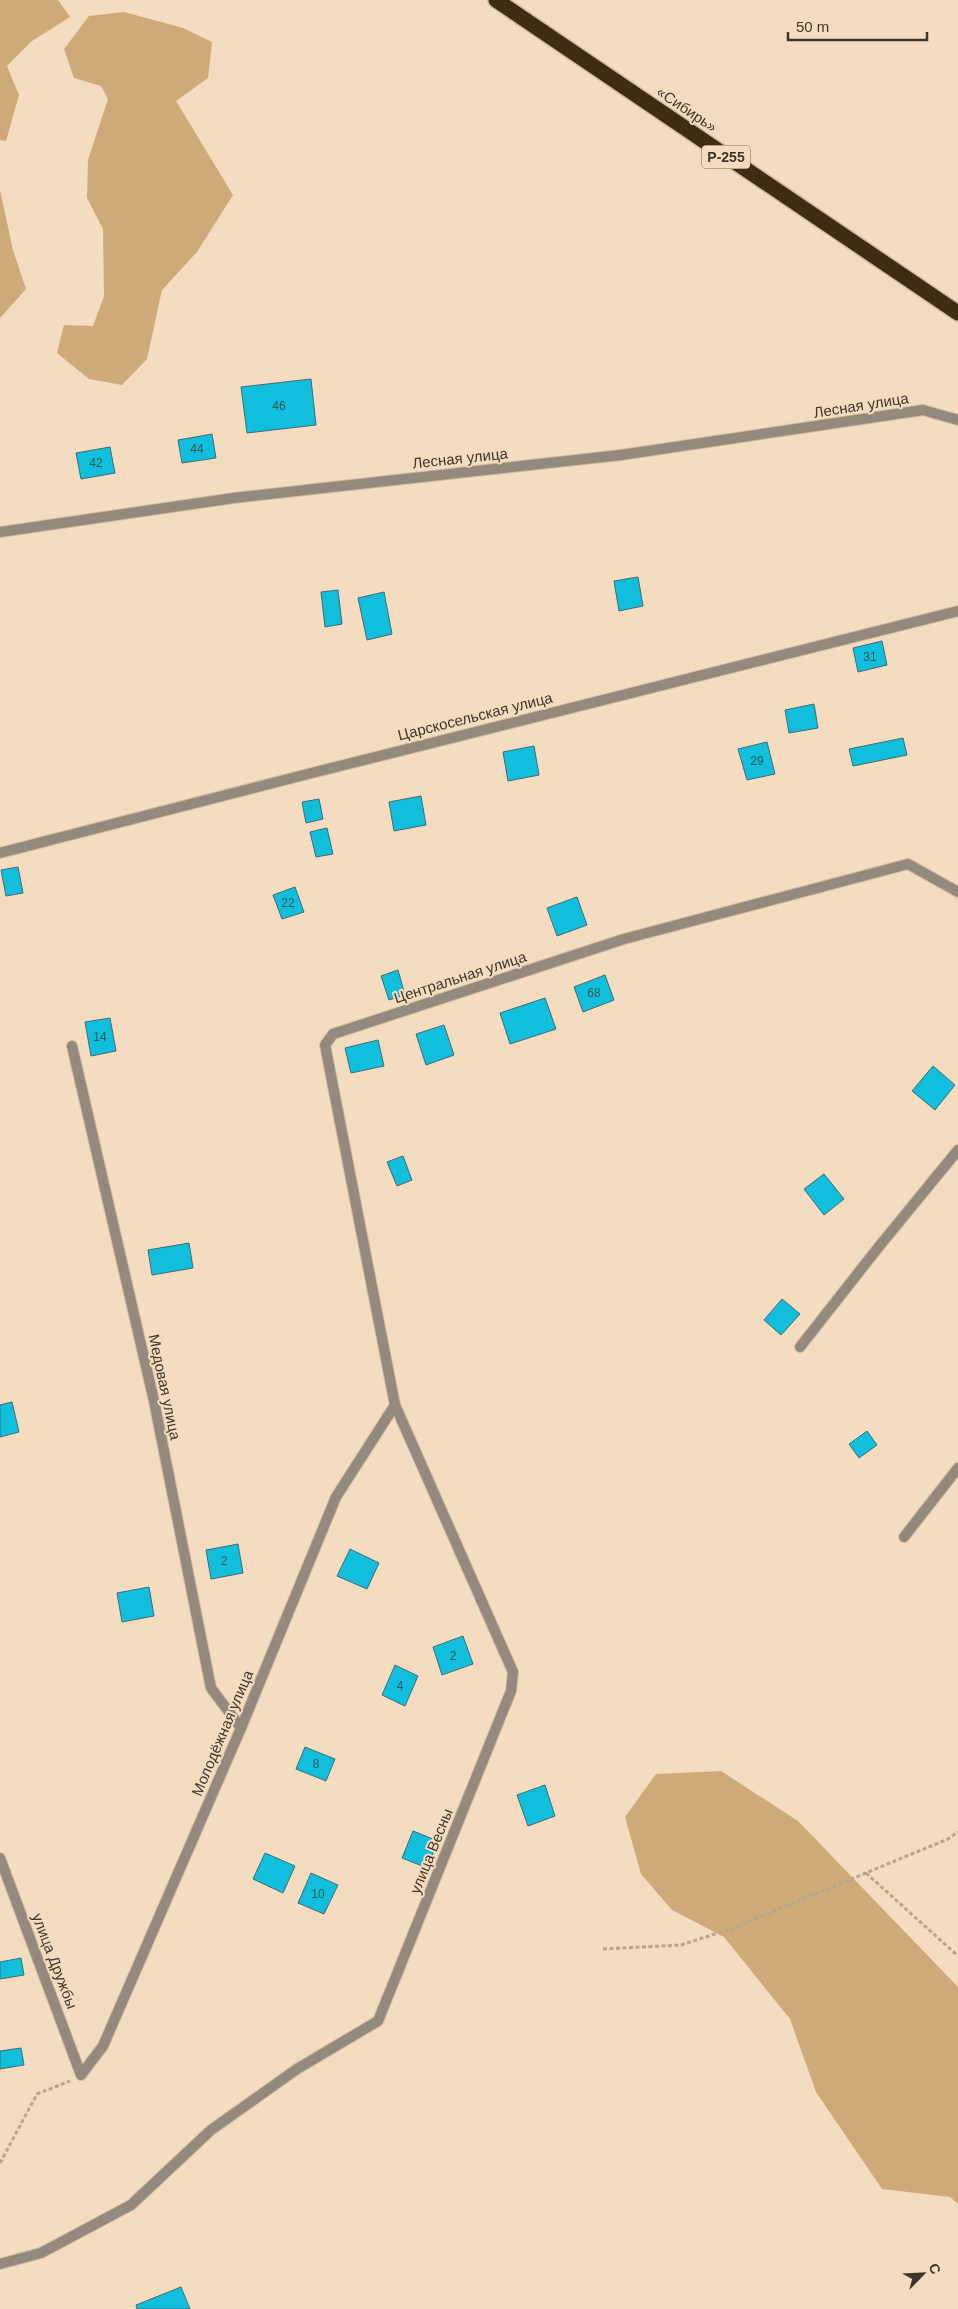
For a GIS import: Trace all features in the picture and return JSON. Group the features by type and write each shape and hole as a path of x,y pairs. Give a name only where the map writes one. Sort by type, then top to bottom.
{"highway":[{"name":"«Сибирь»","path":"496,0 958,313"}],"street":[{"name":"Лесная улица","path":"0,532 234,498 621,455 924,410 958,420"},
{"name":"Царскосельская улица","path":"0,853 310,773 958,611"},
{"name":"Центральная улица","path":"511,1691 513,1672 395,1405 325,1045 333,1034 624,939 908,864 958,892"},
{"name":"Медовая улица","path":"72,1046 154,1401 211,1688 240,1728"},
{"path":"800,1347 958,1150"},
{"name":"Молодёжная улица","path":"81,2075 103,2046 240,1728 336,1497 395,1405"},
{"path":"904,1537 958,1468"},
{"name":"улица Весны","path":"0,2264 41,2253 132,2205 211,2130 297,2069 378,2021 511,1691"},
{"name":"улица Дружбы","path":"0,1858 81,2075"}],"path":[{"path":"603,1949 681,1945 733,1928 948,1839 958,1832"},
{"path":"866,1873 958,1956"},
{"path":"0,2163 37,2094 81,2075"}],"shaded area":[{"path":"0,0 58,0 70,17 32,41 7,66 19,95 6,141 0,140"},
{"path":"124,12 183,28 212,42 208,78 176,101 233,195 197,252 162,290 147,359 122,385 89,379 57,353 64,325 93,326 104,296 103,229 87,198 88,160 108,99 101,86 74,78 64,49 89,16"},
{"path":"0,190 13,250 26,289 0,318"},
{"path":"721,1771 798,1821 958,1987 958,2204 950,2197 882,2189 816,2092 790,2019 724,1937 672,1910 641,1874 625,1817 656,1774"}],"building":[{"path":"311,379 316,425 247,433 241,387"},
{"path":"212,434 216,458 182,463 178,440"},
{"path":"110,447 115,473 81,479 76,453"},
{"path":"638,577 643,606 619,611 614,581"},
{"path":"338,590 342,624 325,627 321,592"},
{"path":"384,592 392,634 367,640 358,598"},
{"path":"882,641 887,665 858,672 853,648"},
{"path":"814,704 818,728 789,733 785,710"},
{"path":"903,738 907,755 853,766 849,749"},
{"path":"767,742 775,774 747,780 738,749"},
{"path":"534,746 539,775 508,781 503,752"},
{"path":"421,796 426,825 394,831 389,802"},
{"path":"319,799 323,819 306,823 302,802"},
{"path":"327,828 333,854 316,857 310,832"},
{"path":"18,867 23,893 6,896 1,870"},
{"path":"295,887 304,912 282,919 273,895"},
{"path":"577,897 587,925 557,936 547,908"},
{"path":"398,970 405,995 389,1000 381,976"},
{"path":"605,975 614,1000 583,1012 574,987"},
{"path":"545,998 556,1029 510,1044 500,1013"},
{"path":"110,1018 116,1051 91,1056 85,1022"},
{"path":"444,1025 454,1055 426,1065 416,1034"},
{"path":"378,1040 384,1066 351,1073 345,1048"},
{"path":"933,1066 955,1085 935,1110 912,1091"},
{"path":"403,1156 412,1180 397,1186 387,1162"},
{"path":"824,1174 844,1199 824,1215 804,1189"},
{"path":"189,1243 193,1268 152,1275 148,1250"},
{"path":"782,1299 800,1314 781,1335 764,1320"},
{"path":"12,1402 19,1432 0,1437 0,1405"},
{"path":"867,1431 877,1445 859,1458 849,1444"},
{"path":"238,1544 243,1573 211,1579 206,1550"},
{"path":"350,1549 379,1563 367,1589 337,1576"},
{"path":"149,1587 154,1616 122,1622 117,1593"},
{"path":"463,1636 473,1664 442,1675 433,1647"},
{"path":"395,1665 418,1676 405,1706 382,1695"},
{"path":"305,1747 335,1759 326,1781 296,1769"},
{"path":"545,1785 555,1816 528,1826 517,1795"},
{"path":"413,1831 438,1841 427,1868 402,1858"},
{"path":"265,1853 295,1866 283,1893 253,1879"},
{"path":"311,1873 338,1885 324,1914 298,1903"},
{"path":"21,1958 24,1975 0,1979 0,1962"},
{"path":"21,2048 24,2065 0,2069 0,2051"},
{"path":"181,2287 190,2309 137,2309 136,2305"}]}
